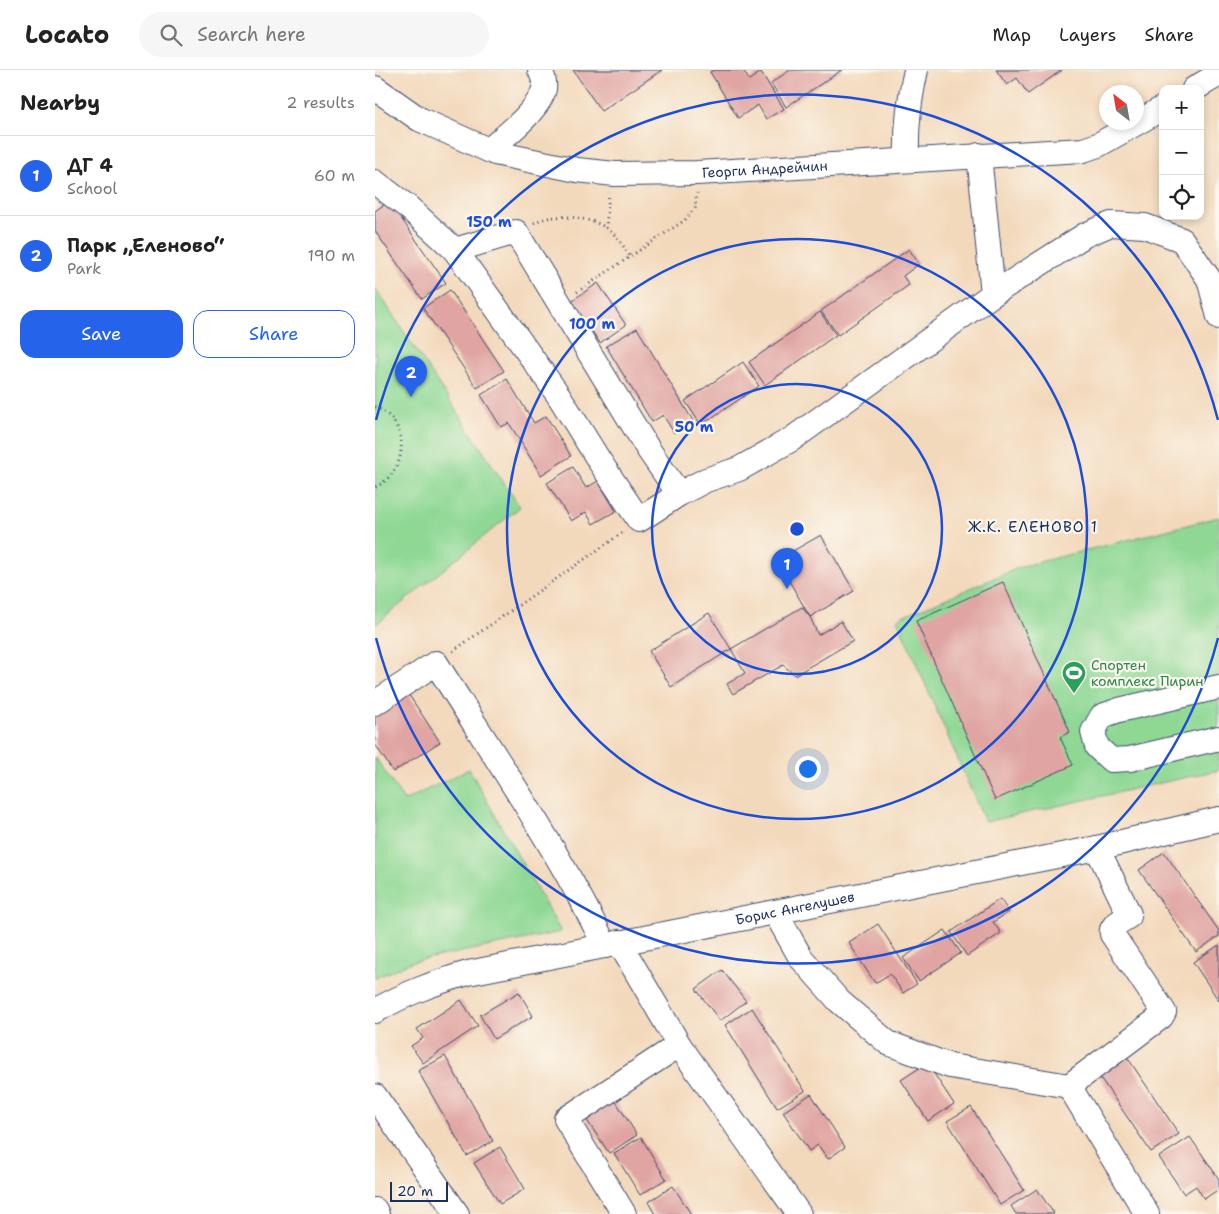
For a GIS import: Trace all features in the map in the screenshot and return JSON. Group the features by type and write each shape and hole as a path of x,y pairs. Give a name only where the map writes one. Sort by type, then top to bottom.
{"street":[{"path":"489,150 519,124 539,100 544,90 544,82 540,70"},
{"path":"907,160 906,128 910,95 916,70"},
{"path":"1201,85 1219,74"},
{"name":"Георги Андрейчин","path":"375,88 419,118 495,153 577,170 615,174 696,173 1083,150 1098,146 1159,110"},
{"path":"979,155 993,294"},
{"path":"375,182 409,208 455,250 559,396 639,520 679,494 706,480 739,469 792,439 993,294 1085,235 1111,224 1145,226 1182,240 1209,279 1219,317"},
{"path":"455,250 516,232 648,448 679,494"},
{"path":"375,703 436,663 584,903 679,1045 799,1214"},
{"path":"1219,687 1102,716 1093,732 1097,746 1111,760 1130,759 1219,739"},
{"name":"Борис Ангелушев","path":"375,1012 390,1002 440,981 468,973 1097,848 1219,819"},
{"path":"775,912 801,958 839,1001 888,1043 950,1066 1069,1086 1161,1017 1165,1012 1112,934 1113,926 1129,916 1129,914 1097,848"},
{"path":"624,1214 566,1119 679,1045"},
{"path":"1069,1086 1147,1214"},
{"path":"375,1096 457,1214"},
{"path":"375,1210 377,1214"}],"path":[{"path":"560,303 685,220 695,208 697,187"},
{"path":"605,228 609,189"},
{"path":"516,232 538,220 577,217 605,228 618,238 630,256"},
{"path":"375,487 384,483 396,470 402,453 401,435 392,419 376,407"},
{"path":"436,663 548,586 639,520"}],"green space":[{"path":"375,288 520,507 375,625"},
{"name":"Спортен комплекс Пирин","path":"1219,517 1219,770 985,822 897,619 1023,566"},
{"path":"375,757 404,801 469,769 561,932 411,962 375,978"}],"building":[{"path":"573,70 662,70 601,111"},
{"path":"714,70 743,70 749,80 761,72 784,109 766,119 758,105 738,118 710,72"},
{"path":"790,70 842,70 786,107 771,83"},
{"path":"996,70 1062,70 1028,94 1017,78 1007,85"},
{"path":"389,201 446,283 422,299 375,231 375,211"},
{"path":"909,249 919,264 903,276 909,285 838,335 821,311"},
{"path":"598,283 626,325 600,343 571,301"},
{"path":"450,290 504,371 477,388 423,308"},
{"path":"820,312 836,335 765,385 749,362"},
{"path":"637,328 693,421 674,433 663,415 652,422 606,346"},
{"path":"743,362 759,386 701,425 685,401"},
{"path":"507,379 534,423 546,416 571,456 541,475 509,423 501,427 481,395"},
{"path":"573,467 586,488 598,481 616,511 593,524 586,512 571,521 547,483"},
{"path":"821,535 854,591 810,617 777,560"},
{"path":"1003,582 1070,732 1060,737 1073,765 995,800 916,621"},
{"path":"802,607 810,617 818,635 841,621 853,641 795,675 783,665 733,694 727,684 745,673 731,649"},
{"path":"709,613 731,649 671,687 649,651"},
{"path":"405,689 440,742 393,772 375,744 375,708"},
{"path":"1164,852 1219,931 1219,936 1196,952 1139,870"},
{"path":"1000,899 1009,912 993,922 1001,933 967,956 951,932"},
{"path":"878,924 917,984 903,993 890,974 875,983 849,943"},
{"path":"945,930 961,953 919,981 903,958"},
{"path":"1219,945 1219,1001 1193,962"},
{"path":"722,970 746,1001 720,1021 696,989"},
{"path":"519,992 533,1016 494,1039 480,1015"},
{"path":"461,1000 478,1026 423,1063 411,1046 423,1038 417,1029"},
{"path":"752,1008 805,1091 777,1108 725,1025"},
{"path":"1125,1054 1179,1134 1151,1152 1097,1073"},
{"path":"445,1056 493,1141 467,1156 418,1071"},
{"path":"927,1063 954,1104 928,1121 901,1080"},
{"path":"811,1094 845,1147 828,1159 818,1145 809,1151 783,1112"},
{"path":"613,1097 637,1135 609,1153 584,1116"},
{"path":"971,1107 1024,1190 1000,1205 947,1121"},
{"path":"641,1137 666,1179 640,1195 614,1153"},
{"path":"1190,1137 1219,1179 1219,1189 1204,1199 1196,1186 1184,1194 1159,1157"},
{"path":"500,1147 525,1189 500,1204 474,1163"},
{"path":"673,1186 691,1214 655,1214 648,1202"},
{"path":"1037,1189 1054,1214 1016,1214 1011,1206"}],"place":[{"name":"Парк „Еленово“","path":"411,397"},
{"name":"ДГ 4","path":"787,589"},
{"name":"Спортен комплекс Пирин","path":"1074,694"}],"district":[{"name":"Ж.К. ЕЛЕНОВО 1","path":"1033,527"}]}
